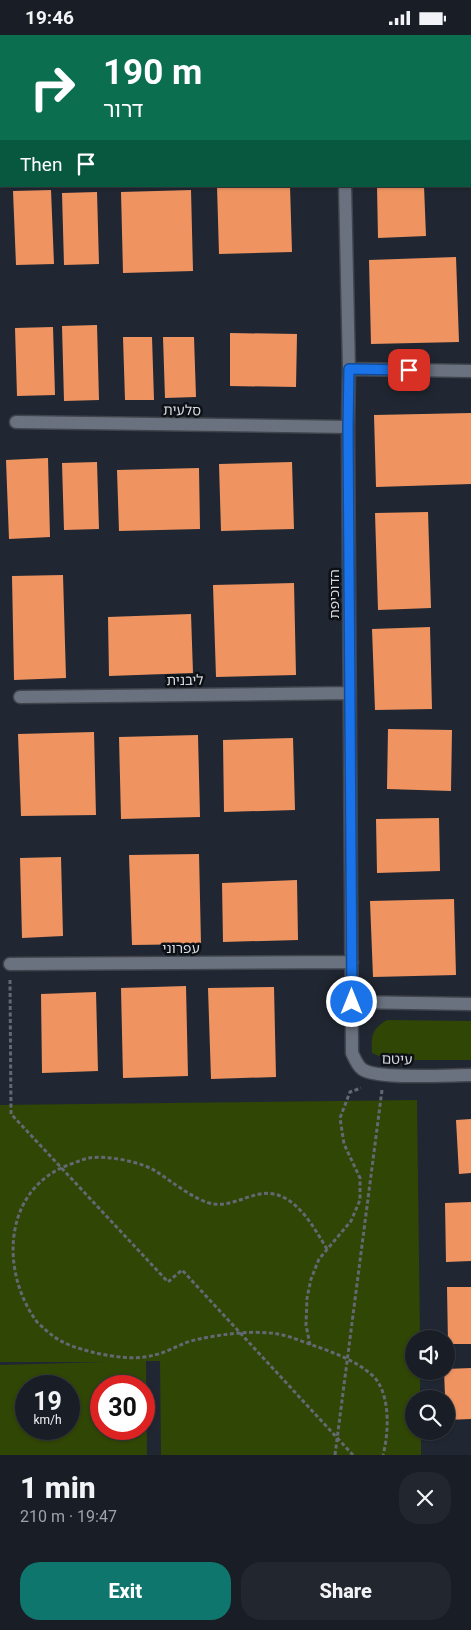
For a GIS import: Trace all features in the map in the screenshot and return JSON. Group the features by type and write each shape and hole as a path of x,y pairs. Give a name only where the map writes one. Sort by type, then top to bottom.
{"street":[{"name":"הדוכיפת","path":"345,187 349,369 352,1002"},
{"path":"349,369 471,371"},
{"name":"סלעית","path":"16,422 348,427"},
{"name":"ליבנית","path":"20,697 350,693"},
{"name":"עפרוני","path":"10,964 352,962"},
{"path":"352,1002 471,1004"},
{"name":"עיטם","path":"352,1002 352,1053 356,1062 363,1069 384,1076 471,1075"}],"path":[{"path":"10,964 11,1114 168,1282 182,1270 353,1455"},
{"path":"310,1345 306,1325 307,1298 311,1279 319,1259 351,1221 360,1200 360,1178 344,1144 340,1119 350,1092 384,1076"},
{"path":"335,1455 384,1076"},
{"path":"14,1218 20,1203 36,1183 51,1172 89,1158 110,1158 140,1164 155,1170 190,1194 213,1204 236,1202 261,1193 281,1195 294,1204 310,1221 327,1249"},
{"path":"18,1297 27,1312 57,1340 90,1353 125,1357 153,1356 188,1342 240,1333 278,1334 347,1358 374,1376 384,1395 388,1420 383,1455"}],"green space":[{"path":"387,1020 471,1021 471,1060 388,1060 372,1053 375,1030"},
{"path":"417,1100 420,1330 405,1330 405,1380 420,1380 420,1390 405,1390 405,1440 421,1440 421,1455 161,1455 160,1361 146,1361 146,1375 90,1375 90,1440 147,1440 147,1455 0,1455 0,1365 107,1362 0,1362 0,1105"}],"building":[{"path":"217,187 290,187 292,252 219,254"},
{"path":"377,187 424,187 426,236 378,238"},
{"path":"51,190 54,264 16,265 13,191"},
{"path":"191,190 193,271 123,273 121,192"},
{"path":"97,192 99,264 64,265 62,193"},
{"path":"456,257 459,342 371,344 369,260"},
{"path":"97,325 99,400 64,401 62,326"},
{"path":"53,327 55,395 17,396 15,328"},
{"path":"230,333 297,334 296,387 230,386"},
{"path":"123,337 152,337 154,400 125,400"},
{"path":"163,337 194,337 196,397 165,398"},
{"path":"471,413 471,484 376,487 374,415"},
{"path":"48,458 50,537 9,539 6,460"},
{"path":"97,462 99,529 64,530 62,463"},
{"path":"292,462 294,529 221,531 219,464"},
{"path":"199,468 200,529 119,531 117,470"},
{"path":"428,512 431,608 378,610 375,513"},
{"path":"63,575 66,678 14,680 12,576"},
{"path":"294,583 296,675 216,677 213,585"},
{"path":"191,614 193,673 109,676 108,617"},
{"path":"430,627 432,709 375,710 372,629"},
{"path":"388,729 452,730 451,791 387,789"},
{"path":"94,732 96,815 21,816 18,734"},
{"path":"198,735 200,817 121,819 119,737"},
{"path":"293,738 295,810 224,812 223,740"},
{"path":"439,818 440,871 377,873 376,819"},
{"path":"199,854 201,944 132,945 129,855"},
{"path":"61,857 63,936 22,938 20,858"},
{"path":"297,880 298,940 223,942 222,883"},
{"path":"454,899 456,975 373,977 370,901"},
{"path":"186,986 188,1076 123,1078 121,988"},
{"path":"274,987 276,1077 211,1079 208,988"},
{"path":"96,992 98,1071 42,1073 41,994"},
{"path":"471,1119 471,1173 459,1174 456,1120"},
{"path":"471,1202 471,1261 446,1262 445,1203"},
{"path":"447,1287 471,1287 471,1344 455,1344 455,1330 448,1330"},
{"path":"471,1368 471,1419 455,1420 455,1390 445,1390 444,1380 455,1380 455,1369"}],"route":[{"path":"352,1002 349,369 409,370"}]}
